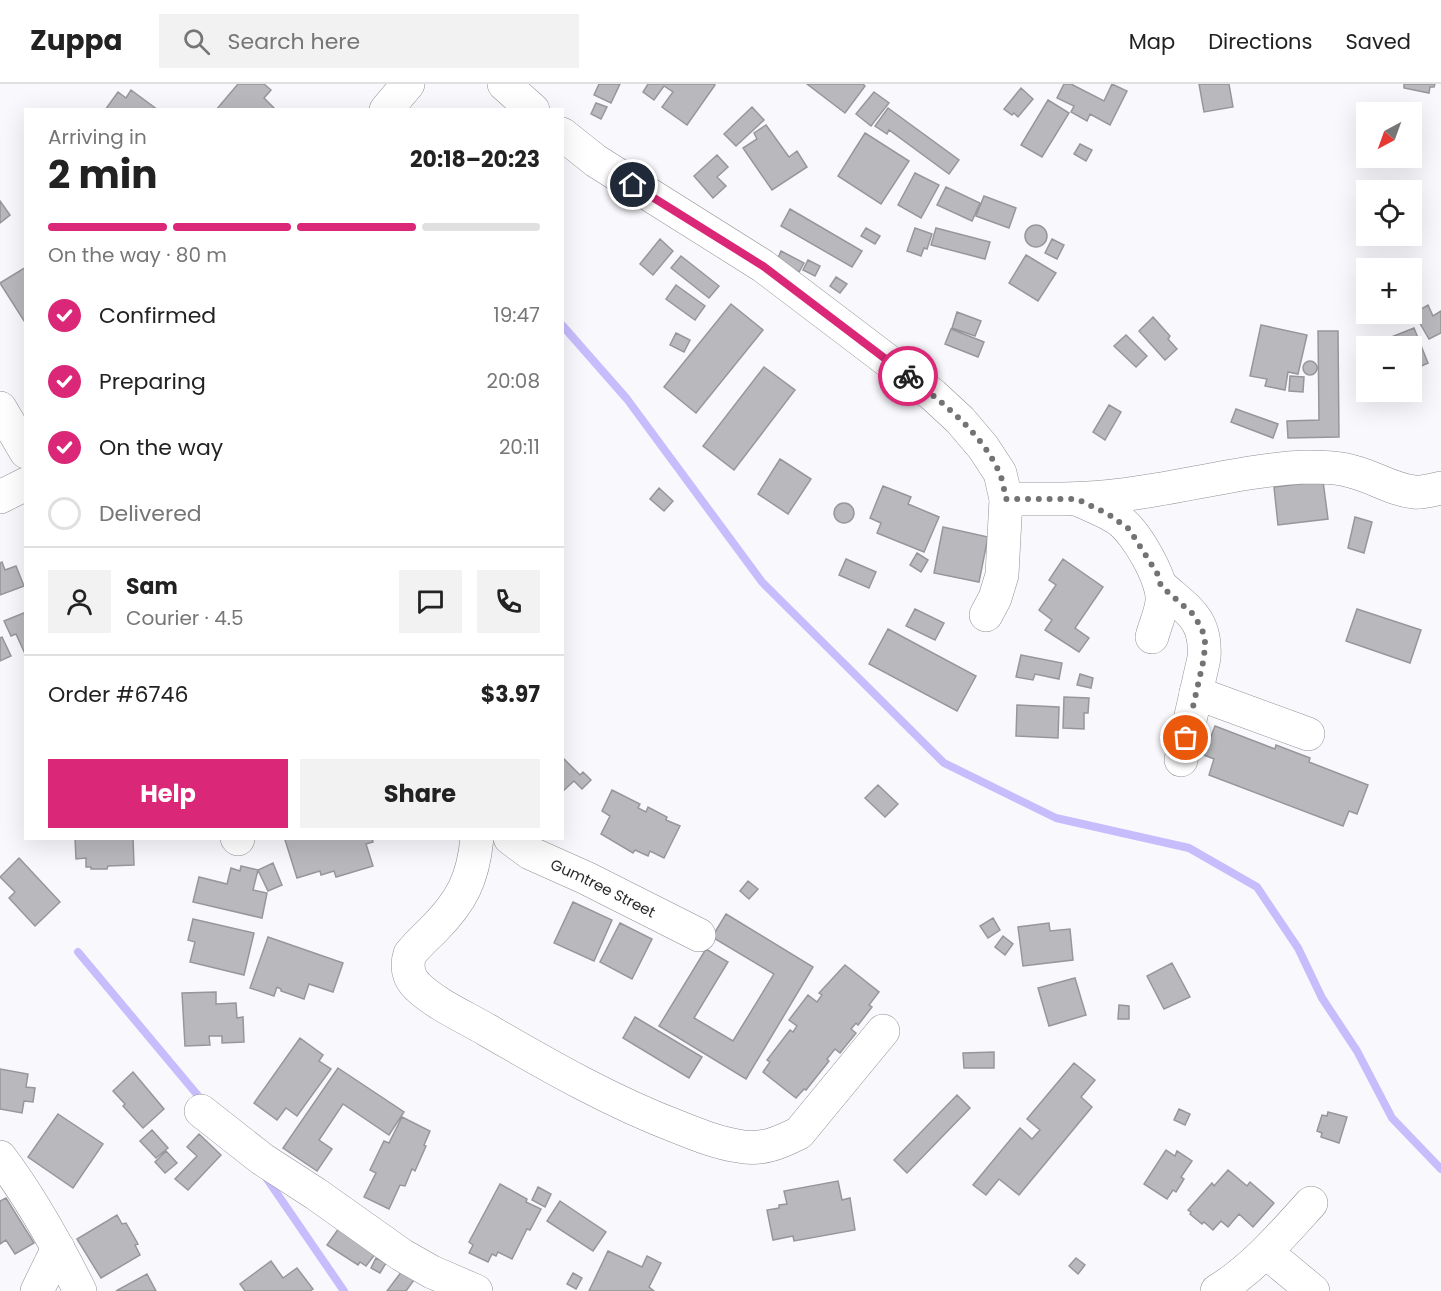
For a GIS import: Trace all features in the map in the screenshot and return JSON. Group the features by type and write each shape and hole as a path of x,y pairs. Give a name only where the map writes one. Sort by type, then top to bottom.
{"street":[{"path":"388,108 408,84"},
{"path":"504,84 531,108"},
{"path":"564,136 596,161 763,266 933,395 960,420 983,447 1000,473 1006,499 1002,575 995,598 986,615"},
{"path":"0,408 24,449"},
{"path":"1006,499 1077,499 1131,494 1254,471 1306,467 1338,468 1355,472 1416,493 1441,488"},
{"path":"0,497 24,485"},
{"path":"1077,499 1108,514 1129,529 1157,573 1162,601 1152,637"},
{"path":"1161,586 1193,614 1202,629 1205,641 1204,658 1181,760"},
{"path":"1196,693 1308,734"},
{"path":"477,840 475,863 468,883 455,906 410,954 408,961 410,976 417,986 441,1003 508,1043 654,1118 710,1139 740,1147 761,1148 780,1143 799,1133 883,1031"},
{"name":"Gumtree Street","path":"513,840 530,853 586,878 699,935"},
{"path":"201,1111 262,1159 402,1255 432,1272 476,1291"},
{"path":"0,1157 17,1180 58,1248 80,1291"},
{"path":"1217,1291 1236,1279 1266,1252 1311,1203"},
{"path":"37,1291 58,1248"},
{"path":"1266,1252 1313,1291"}],"building":[{"path":"238,84 264,84 271,90 264,98 274,108 218,108"},
{"path":"599,84 620,84 611,103 594,95"},
{"path":"648,84 715,85 687,125 662,107 673,92 664,86 654,100 643,92"},
{"path":"807,84 863,84 865,86 845,113"},
{"path":"1064,84 1071,84 1104,101 1112,84 1127,91 1110,125 1090,114 1087,121 1071,112 1074,106 1057,98"},
{"path":"1199,84 1229,84 1233,107 1204,112"},
{"path":"1404,84 1435,84 1434,87 1430,87 1429,93 1404,88"},
{"path":"1021,88 1033,99 1018,117 1004,109"},
{"path":"131,90 155,108 106,108 118,92 126,98"},
{"path":"874,92 889,103 871,126 856,114"},
{"path":"1048,100 1069,113 1042,157 1021,145"},
{"path":"596,103 607,107 601,119 591,114"},
{"path":"752,107 764,120 736,146 724,134"},
{"path":"888,108 959,160 949,174 889,130 887,134 875,126"},
{"path":"766,125 789,157 797,151 807,167 772,190 743,148 757,139 754,133"},
{"path":"865,133 909,161 881,204 838,176"},
{"path":"1080,144 1092,150 1086,161 1074,154"},
{"path":"717,155 728,167 717,177 726,186 713,198 694,176"},
{"path":"915,173 939,185 921,218 898,205"},
{"path":"946,187 980,203 972,221 937,205"},
{"path":"984,196 1016,208 1009,228 976,216"},
{"path":"0,201 10,215 0,223"},
{"path":"790,209 862,251 852,267 781,226"},
{"path":"1032,225 1040,225 1047,232 1047,240 1040,247 1032,247 1025,240 1025,232"},
{"path":"866,228 880,236 875,244 861,236"},
{"path":"915,228 932,234 927,249 924,248 921,256 907,251"},
{"path":"936,228 990,242 985,259 931,245"},
{"path":"660,239 673,251 653,275 640,264"},
{"path":"1052,239 1064,245 1057,259 1045,253"},
{"path":"781,251 804,263 799,272 777,260"},
{"path":"1026,255 1056,273 1038,301 1009,283"},
{"path":"681,256 719,286 709,298 671,268"},
{"path":"808,260 820,266 815,276 803,270"},
{"path":"24,268 24,321 0,283"},
{"path":"836,277 847,284 840,293 830,286"},
{"path":"676,285 705,306 695,320 666,299"},
{"path":"731,304 763,330 696,413 664,387"},
{"path":"1428,305 1433,316 1441,311 1441,333 1429,339 1420,324 1422,308"},
{"path":"957,312 981,321 975,336 952,328"},
{"path":"1153,317 1170,336 1168,339 1177,349 1165,360 1139,331"},
{"path":"1261,325 1307,335 1298,374 1288,372 1285,390 1265,386 1267,379 1250,376"},
{"path":"1414,328 1417,336 1394,336"},
{"path":"951,329 984,342 978,357 945,344"},
{"path":"1318,331 1338,331 1339,437 1288,438 1287,421 1319,420"},
{"path":"676,333 690,340 684,352 670,345"},
{"path":"1126,335 1147,356 1136,367 1114,346"},
{"path":"1422,348 1428,363 1422,366"},
{"path":"1310,361 1315,363 1317,368 1315,373 1310,375 1305,373 1303,368 1305,363"},
{"path":"764,367 795,390 734,470 703,446"},
{"path":"1290,376 1304,377 1303,392 1289,391"},
{"path":"1109,405 1121,412 1105,440 1093,432"},
{"path":"1236,409 1278,424 1273,438 1231,422"},
{"path":"780,459 811,479 788,514 758,494"},
{"path":"1323,481 1328,519 1278,525 1274,487"},
{"path":"883,486 911,497 908,504 939,517 924,552 877,533 881,523 870,518"},
{"path":"659,488 673,501 664,511 650,499"},
{"path":"844,503 851,506 854,513 851,520 844,523 837,520 834,513 837,506"},
{"path":"1355,517 1372,522 1364,553 1348,548"},
{"path":"943,527 988,537 979,582 934,573"},
{"path":"917,553 928,560 921,572 910,565"},
{"path":"846,559 876,572 869,588 839,575"},
{"path":"1063,559 1103,587 1075,628 1089,638 1079,652 1045,630 1052,620 1039,610 1056,585 1049,580"},
{"path":"2,562 5,570 16,566 24,586 0,595 0,563"},
{"path":"915,609 944,623 935,640 906,626"},
{"path":"1357,609 1421,630 1410,663 1346,641"},
{"path":"24,613 24,652 16,634 11,636 4,621"},
{"path":"888,629 976,676 957,711 869,664"},
{"path":"2,637 11,656 0,661 0,638"},
{"path":"1021,655 1062,663 1059,679 1035,674 1033,680 1016,677"},
{"path":"1080,674 1093,678 1091,688 1077,685"},
{"path":"1064,697 1089,698 1088,713 1084,713 1084,729 1063,728"},
{"path":"1017,705 1059,707 1058,738 1016,736"},
{"path":"1215,726 1275,749 1276,745 1310,758 1309,762 1368,785 1357,814 1349,811 1343,826 1209,775 1214,759 1204,755"},
{"path":"564,759 580,775 583,772 591,780 582,789 574,781 564,790"},
{"path":"878,785 898,804 885,817 865,798"},
{"path":"612,790 640,804 638,808 646,812 648,807 667,817 666,820 680,826 664,858 650,851 648,856 635,850 633,853 601,834 610,816 602,811"},
{"path":"75,840 133,840 134,865 91,869 91,867 86,867 86,858 76,859"},
{"path":"285,840 372,840 373,842 366,844 373,866 336,877 334,871 321,875 320,871 297,878"},
{"path":"19,858 60,902 35,926 9,898 15,892 0,877"},
{"path":"273,863 282,885 268,891 258,870"},
{"path":"241,866 258,870 253,890 267,893 262,918 193,902 199,877 227,884 231,868 240,871"},
{"path":"748,881 758,889 749,899 740,891"},
{"path":"573,902 612,920 594,961 554,943"},
{"path":"726,914 813,967 746,1079 659,1026 706,949 728,962 694,1018 733,1041 774,974 712,937"},
{"path":"993,918 1000,930 988,938 980,926"},
{"path":"193,919 254,933 244,975 190,962 195,942 188,940"},
{"path":"620,923 652,939 632,979 600,962"},
{"path":"1049,923 1050,931 1070,929 1073,960 1023,966 1018,927"},
{"path":"1003,936 1013,944 1005,955 995,947"},
{"path":"268,937 343,963 333,992 309,984 304,999 281,991 277,987 274,996 250,988"},
{"path":"1172,963 1190,997 1164,1009 1147,976"},
{"path":"845,965 879,992 869,1005 872,1007 858,1025 856,1023 851,1029 856,1033 840,1053 835,1049 827,1059 829,1061 806,1090 804,1089 796,1098 763,1072 770,1062 767,1060 790,1030 793,1032 797,1026 789,1020 808,995 817,1002 822,995 819,993"},
{"path":"1075,978 1086,1015 1049,1026 1038,988"},
{"path":"216,992 216,1004 236,1003 237,1018 243,1017 244,1042 222,1043 222,1036 209,1036 210,1045 185,1046 182,993"},
{"path":"1119,1005 1129,1006 1129,1019 1118,1019"},
{"path":"635,1017 702,1057 689,1078 623,1038"},
{"path":"300,1038 323,1055 319,1061 331,1069 297,1116 286,1108 277,1120 254,1103"},
{"path":"994,1052 994,1068 964,1068 963,1053"},
{"path":"1074,1063 1095,1080 1081,1097 1092,1107 1019,1195 999,1179 986,1195 973,1185 1020,1128 1032,1139 1040,1130 1027,1119"},
{"path":"338,1068 404,1112 389,1135 343,1104 319,1140 332,1149 317,1171 283,1148"},
{"path":"0,1069 28,1074 26,1087 35,1088 33,1102 24,1101 22,1113 0,1109"},
{"path":"133,1072 164,1109 143,1128 113,1091"},
{"path":"957,1095 970,1108 907,1173 894,1160"},
{"path":"1179,1109 1190,1114 1185,1125 1174,1120"},
{"path":"1328,1112 1347,1117 1339,1143 1321,1137 1322,1133 1317,1131 1322,1115 1327,1116"},
{"path":"58,1114 103,1144 73,1188 28,1157"},
{"path":"402,1117 430,1131 415,1171 412,1169 405,1186 400,1185 389,1209 364,1197 376,1173 370,1170 384,1141 389,1143"},
{"path":"152,1130 168,1148 156,1158 140,1141"},
{"path":"199,1134 221,1155 188,1190 175,1179 197,1156 187,1147"},
{"path":"1166,1150 1175,1156 1177,1151 1192,1161 1181,1177 1184,1179 1176,1192 1173,1190 1167,1199 1144,1184"},
{"path":"166,1151 177,1163 165,1173 155,1162"},
{"path":"1228,1170 1247,1186 1250,1182 1274,1203 1253,1227 1239,1214 1228,1227 1221,1221 1213,1230 1204,1222 1202,1224 1188,1210 1212,1183 1214,1186"},
{"path":"838,1181 842,1200 850,1198 855,1230 794,1241 793,1236 773,1240 767,1210 787,1204 784,1191"},
{"path":"500,1184 527,1199 526,1202 541,1209 530,1230 527,1229 512,1259 498,1252 496,1256 492,1254 488,1262 469,1253 473,1245 469,1242"},
{"path":"538,1187 551,1194 545,1207 532,1200"},
{"path":"6,1198 34,1243 15,1254 6,1240 0,1244 0,1201"},
{"path":"560,1201 606,1232 593,1251 547,1221"},
{"path":"117,1215 122,1224 126,1223 138,1244 135,1245 140,1255 101,1278 77,1239"},
{"path":"339,1228 376,1253 366,1266 360,1262 358,1265 327,1245"},
{"path":"608,1251 642,1267 647,1256 661,1263 649,1287 654,1291 589,1291"},
{"path":"376,1258 386,1263 380,1273 371,1268"},
{"path":"1076,1258 1085,1265 1078,1274 1069,1266"},
{"path":"271,1261 283,1278 297,1268 313,1289 310,1291 245,1291 240,1284"},
{"path":"402,1271 414,1280 406,1291 387,1291"},
{"path":"573,1273 582,1278 576,1289 567,1284"},
{"path":"147,1274 156,1291 116,1291"}],"waterway":[{"path":"564,327 627,399 762,582 944,763 1056,818 1189,848 1257,887 1298,948 1322,998 1357,1051 1392,1118 1441,1169"},
{"path":"78,952 205,1104"},
{"path":"265,1176 344,1291"}],"way so far":[{"path":"908,376 960,420 983,447 1000,473 1006,499 1077,499 1120,520 1129,529 1157,573 1161,586 1193,614 1202,629 1205,641 1204,658 1186,738"}],"route":[{"path":"633,185 763,266 908,376"}]}
